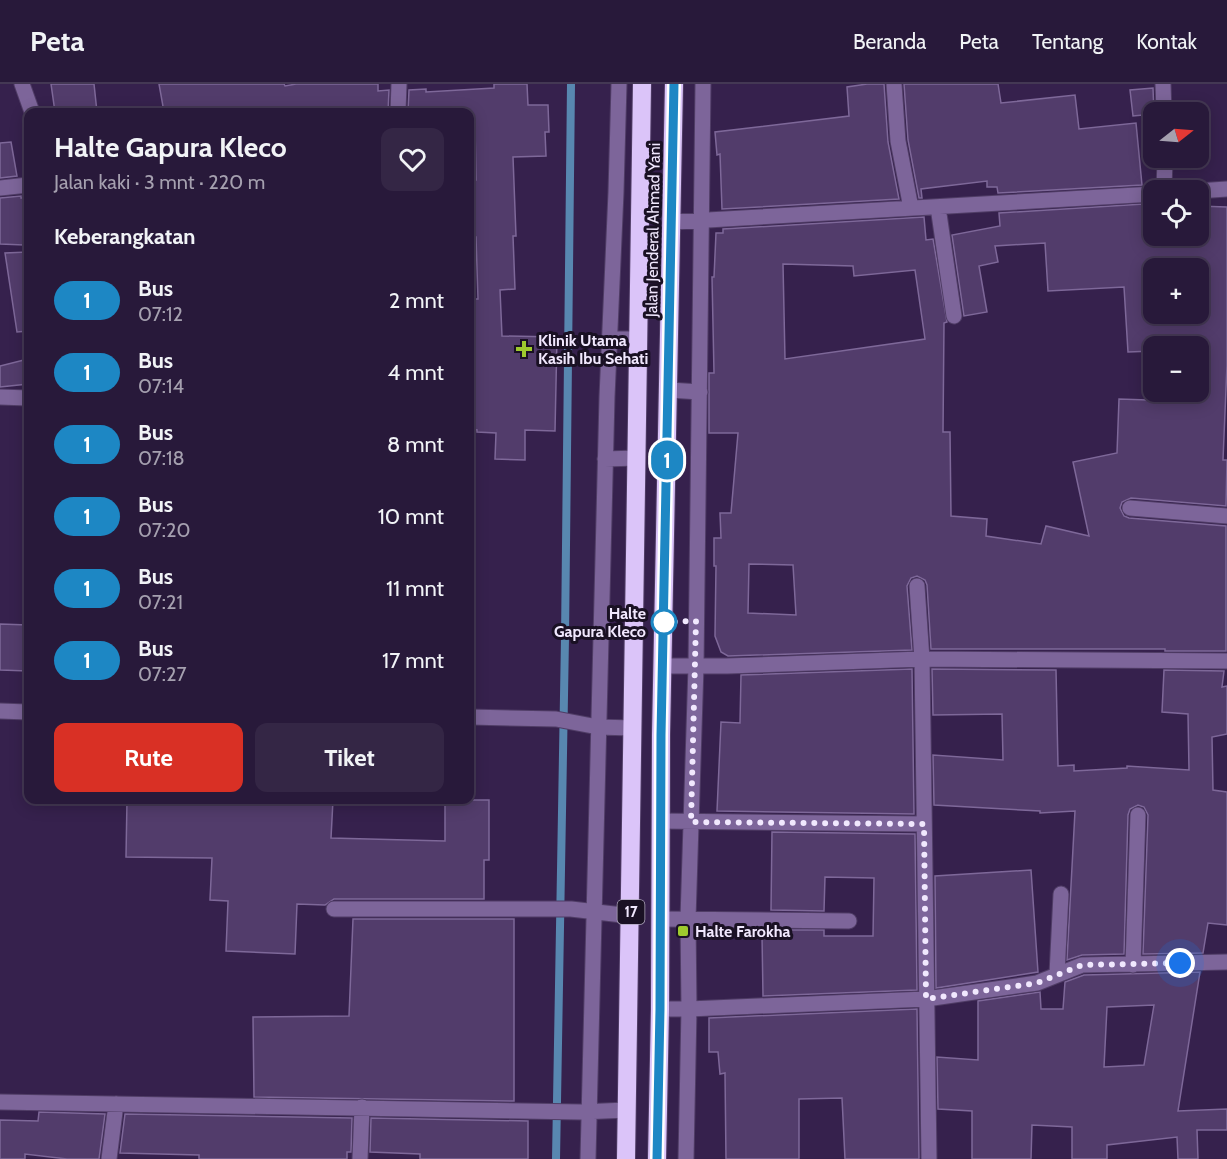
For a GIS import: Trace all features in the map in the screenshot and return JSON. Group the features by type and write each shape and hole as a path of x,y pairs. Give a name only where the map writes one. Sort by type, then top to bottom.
{"highway":[{"name":"Jalan Jenderal Ahmad Yani","path":"632,728 642,84"},
{"name":"Jalan Jenderal Ahmad Yani","path":"663,666 674,84"},
{"name":"17","path":"657,1159 663,666"},
{"name":"17","path":"626,1159 632,728"}],"street":[{"path":"22,84 31,108"},
{"path":"398,108 399,84"},
{"path":"588,1159 595,911 594,726 619,84"},
{"path":"686,1159 688,919 696,666 702,84"},
{"path":"894,84 898,141 911,208"},
{"path":"1163,84 1164,102"},
{"path":"0,188 24,185"},
{"path":"1209,190 1227,189"},
{"path":"616,192 641,192"},
{"path":"673,222 1143,195"},
{"path":"938,207 954,316"},
{"path":"609,339 639,339"},
{"path":"669,390 700,393"},
{"path":"0,397 24,398"},
{"path":"606,459 637,458"},
{"path":"1130,508 1227,516"},
{"path":"917,586 922,659 928,1159"},
{"path":"663,666 922,659 1227,661"},
{"path":"0,711 24,712"},
{"path":"474,717 556,719 594,726 632,728"},
{"path":"1133,965 1138,815"},
{"path":"660,821 924,824"},
{"path":"1057,974 1061,894"},
{"path":"334,909 548,908 631,916"},
{"path":"660,919 849,921"},
{"path":"660,1009 689,1010 926,999 1037,983 1082,965 1227,962"},
{"path":"0,1101 589,1112 627,1110"},
{"path":"109,1159 116,1104"},
{"path":"360,1159 362,1107"}],"building":[{"path":"51,84 94,84 97,108 54,108"},
{"path":"159,84 284,84 285,86 378,84 378,91 389,90 388,108 163,108"},
{"path":"494,84 527,84 528,105 548,105 549,132 545,132 546,156 513,157 516,236 513,236 515,289 500,290 502,336 557,337 555,431 525,430 525,460 495,459 496,433 477,432 474,430 474,299 478,299 476,237 474,237 474,180 476,180 474,108 408,108 409,90 426,89 426,92 494,88"},
{"path":"884,84 888,142 899,199 722,209 720,154 717,155 715,132 849,116 847,87"},
{"path":"904,84 998,84 1001,103 1075,95 1079,129 1136,123 1142,185 998,193 997,187 987,187 987,181 921,189 922,198 919,198 908,140"},
{"path":"1153,88 1154,102 1143,102 1143,115 1133,116 1130,90"},
{"path":"11,142 17,176 0,178 0,143"},
{"path":"21,196 24,198 24,245 0,244 0,198"},
{"path":"1143,204 1143,246 1209,246 1209,206 1227,207 1227,365 1223,460 1227,460 1226,506 1131,498 1122,502 1120,508 1124,516 1129,518 1226,526 1226,651 931,649 927,585 925,580 917,576 911,578 907,586 912,650 728,656 721,652 715,636 714,538 721,538 720,513 731,513 738,433 709,433 709,373 714,373 712,277 714,277 716,233 723,233 723,229 924,217 926,240 933,239 947,322 944,323 943,432 950,432 951,516 987,519 986,536 1041,544 1046,526 1089,536 1073,462 1117,453 1119,399 1143,400 1143,402 1209,402 1209,336 1143,336 1143,351 1128,352 1124,287 1048,291 1045,243 995,246 998,262 979,266 987,312 964,316 952,235 1000,226 999,213","holes":["783,264 853,266 854,276 915,270 925,339 785,359","749,564 793,565 796,615 748,613"]},
{"path":"24,252 24,331 17,332 5,253"},
{"path":"24,360 24,384 0,387 0,366"},
{"path":"0,624 24,625 24,671 0,670"},
{"path":"912,669 914,814 717,811 721,722 740,723 741,675"},
{"path":"932,669 1056,670 1058,766 1074,765 1074,771 1127,768 1127,766 1189,770 1188,714 1162,712 1164,670 1224,671 1222,687 1227,686 1227,734 1212,737 1213,790 1227,792 1227,925 1208,923 1203,953 1143,954 1148,815 1144,807 1138,805 1130,809 1128,815 1124,954 1082,955 1067,960 1075,811 1040,813 1040,811 934,805 933,755 1003,760 1002,714 933,715"},
{"path":"474,800 489,800 489,860 484,860 484,899 334,899 325,905 297,904 295,954 226,951 228,901 210,900 212,858 126,857 127,804 333,804 331,838 445,841 445,804 474,804"},
{"path":"772,832 915,834 917,990 763,996 762,936 770,936 771,930 824,930 824,936 873,936 874,878 825,877 824,911 771,910"},
{"path":"1031,870 1038,972 936,988 935,876"},
{"path":"353,919 514,919 514,1101 254,1097 253,1017 349,1016"},
{"path":"1200,972 1178,1111 1227,1109 1227,1130 1197,1130 1198,1159 1178,1159 1177,1137 1107,1145 1107,1159 1072,1159 1072,1127 1032,1125 1031,1159 972,1159 972,1111 938,1109 937,1057 978,1060 978,1001 1040,992 1041,1009 1063,1009 1065,982 1084,975","holes":["1154,1005 1144,1065 1104,1067 1107,1007"]},
{"path":"917,1009 919,1159 845,1159 842,1098 799,1099 799,1159 726,1159 725,1073 720,1074 718,1052 709,1052 709,1018"},
{"path":"39,1112 105,1114 99,1159 67,1159 25,1154 25,1159 0,1159 0,1120 38,1121"},
{"path":"125,1114 352,1118 351,1152 347,1152 347,1159 199,1159 199,1155 120,1153"},
{"path":"371,1118 528,1121 528,1159 420,1159 420,1154 370,1152"}],"waterway":[{"path":"556,1159 571,84"}],"bus line":[{"name":"1","path":"657,1159 661,735 674,84"}],"place":[{"name":"Klinik Utama Kasih Ibu Sehati","path":"524,349"},
{"name":"Halte Gapura Kleco","path":"664,622"},
{"name":"Halte Farokha","path":"683,931"}],"route":[{"path":"664,622 696,621 691,822 924,824 926,999 1037,983 1082,965 1180,963"}]}
